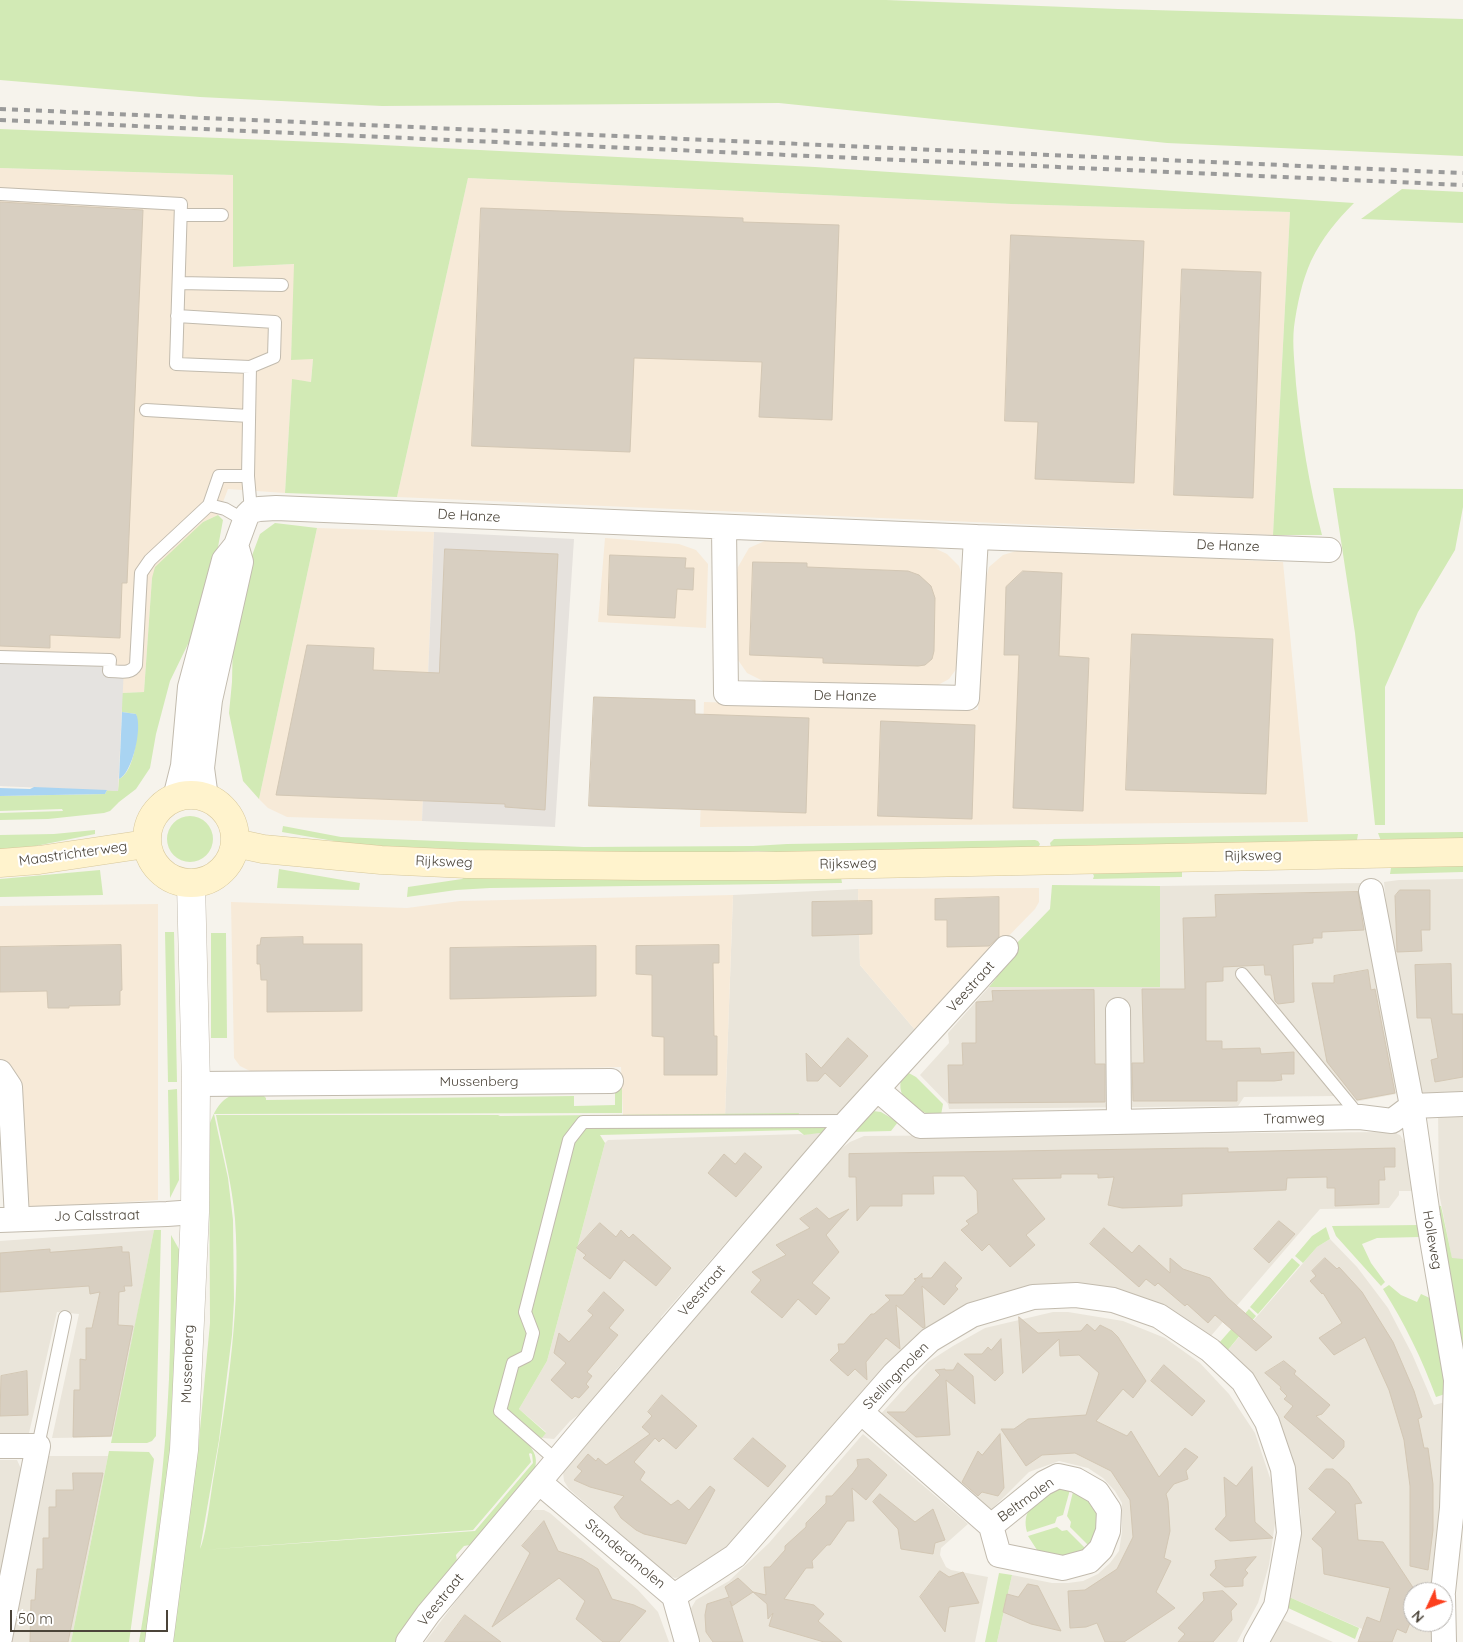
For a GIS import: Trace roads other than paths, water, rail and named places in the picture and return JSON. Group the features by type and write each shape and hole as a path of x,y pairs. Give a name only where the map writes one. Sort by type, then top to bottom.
{"main road":[{"path":"191,795 206,798 217,804 227,815 234,829 235,843 232,857 222,872 206,881 191,884 170,879 159,870 151,859 146,844 151,819 164,803 175,798 191,795"},
{"name":"Rijksweg","path":"235,843 263,850 381,860 468,864 633,866 785,865 1463,852"},
{"name":"Maastrichterweg","path":"0,863 39,860 146,844"}],"street":[{"name":"De Hanze","path":"247,515 276,508 724,528 1329,550"},
{"path":"175,798 183,766 190,687 224,560 236,544 247,515"},
{"name":"De Hanze","path":"724,528 726,693 967,698 976,537"},
{"path":"206,798 202,768 210,700 241,562 236,544"},
{"name":"Mussenberg","path":"160,1642 184,1450 194,1212 196,1084 191,884"},
{"name":"Holleweg","path":"1371,891 1412,1106 1428,1216 1456,1380 1457,1509 1445,1582"},
{"name":"Veestraat","path":"408,1642 428,1614 539,1482 848,1121 1006,948"},
{"path":"1118,1010 1119,1122"},
{"path":"0,1072 10,1087 9,1219"},
{"name":"Mussenberg","path":"196,1084 611,1081"},
{"name":"Tramweg","path":"878,1090 920,1126 1360,1117 1392,1121 1412,1106"},
{"path":"1412,1106 1463,1104"},
{"name":"Jo Calsstraat","path":"9,1219 194,1212"},
{"name":"Stellingmolen","path":"674,1596 735,1556 894,1374 930,1340 972,1315 1033,1297 1076,1295 1113,1300 1160,1316 1210,1350 1243,1381 1267,1422 1283,1469 1289,1534 1276,1606 1256,1642"},
{"name":"Beltmolen","path":"860,1412 991,1526 999,1555 1063,1568 1089,1561 1101,1548 1108,1531 1109,1510 1097,1492 1076,1480 1058,1476 1044,1483 991,1526"},
{"path":"0,1446 38,1446 0,1638"},
{"name":"Standerdmolen","path":"539,1482 674,1596 687,1642"}],"lane":[{"path":"0,194 181,204 178,283 177,316 176,364 250,367 274,357 275,322 177,316"},
{"path":"181,215 222,215"},
{"path":"178,283 282,285"},
{"path":"209,505 247,515 250,367"},
{"path":"146,410 249,416"},
{"path":"0,656 110,660 109,671 133,670 136,665 141,573 150,560 209,505 219,476 248,476"},
{"path":"1242,974 1360,1117"},
{"path":"557,1461 500,1411 512,1363 526,1356 533,1333 525,1312 570,1140 583,1122 848,1121"},
{"path":"38,1446 65,1317"}],"water":[{"path":"122,712 136,714 138,729 132,760 124,775 119,779"},
{"path":"34,787 107,790 105,794 0,796 0,788 30,789"}],"railway":[{"path":"0,109 1463,173"},
{"path":"0,120 1463,185"}]}
